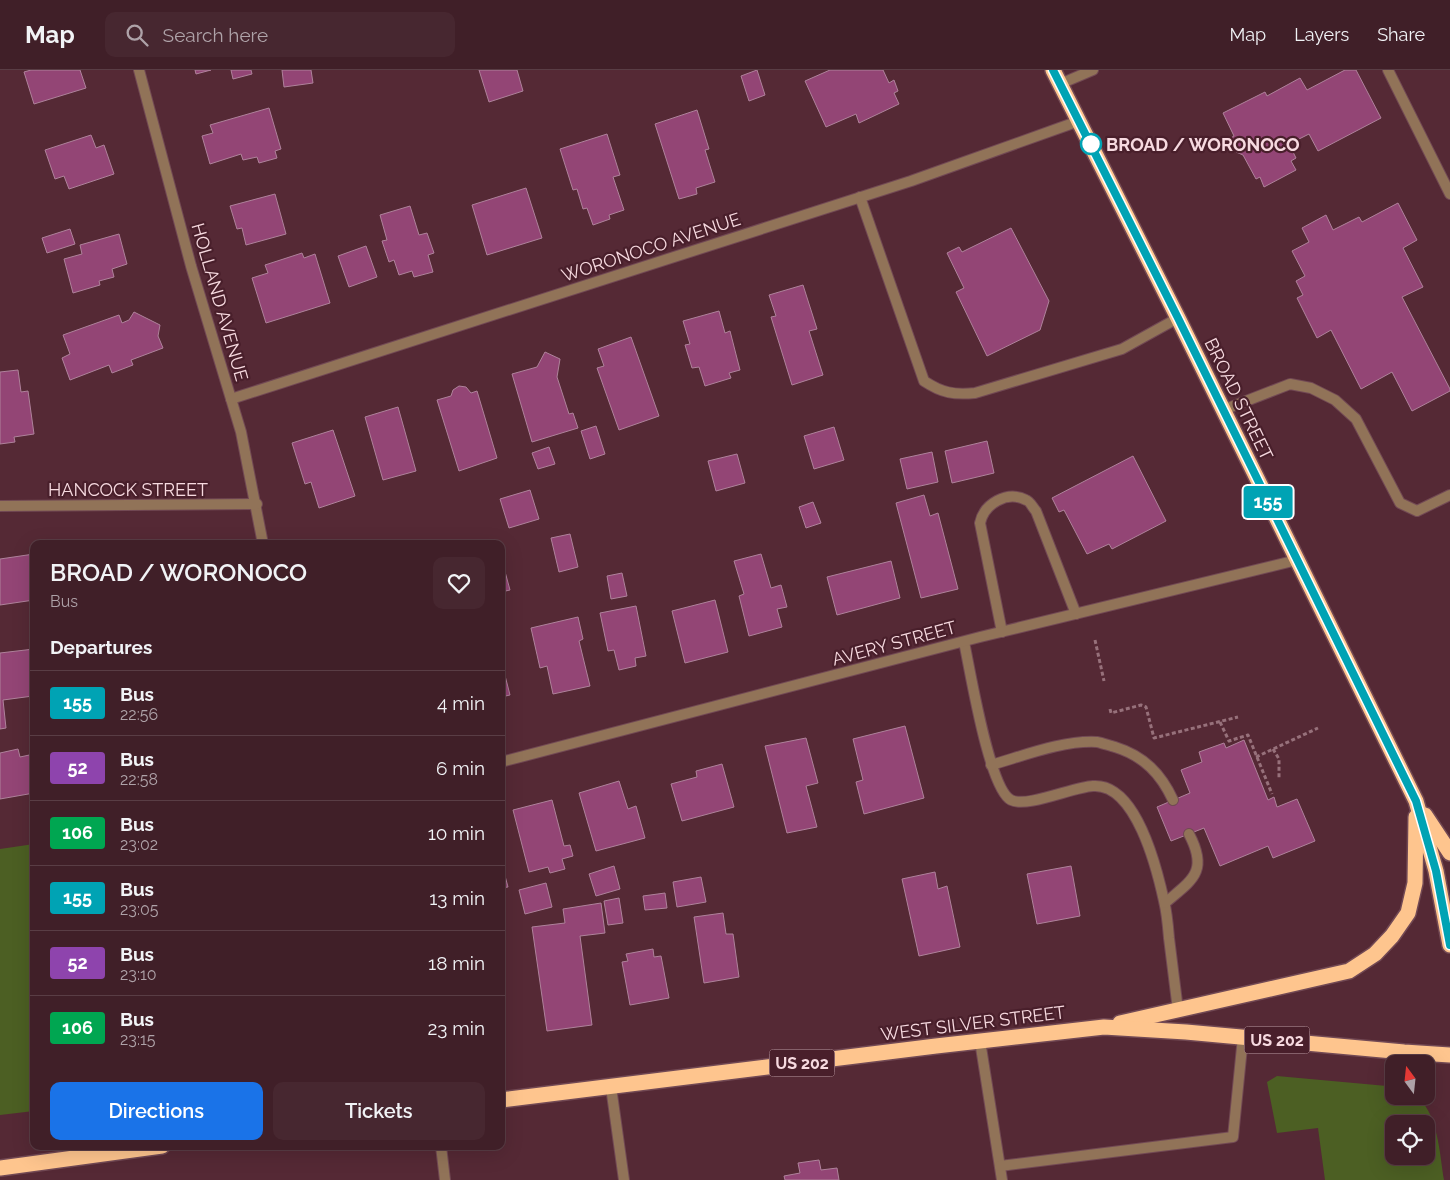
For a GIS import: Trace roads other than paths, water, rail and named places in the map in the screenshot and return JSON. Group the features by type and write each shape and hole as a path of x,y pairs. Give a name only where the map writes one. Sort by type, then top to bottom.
{"highway":[{"name":"BROAD STREET","path":"1053,70 1178,318 1416,801 1436,871 1450,945"},
{"path":"1416,801 1450,852"},
{"path":"1104,1027 1349,971 1375,954 1392,936 1408,913 1415,883 1416,801"},
{"name":"WEST SILVER STREET","path":"505,1100 1104,1027 1450,1055"},
{"path":"0,1168 133,1150"}],"street":[{"name":"HOLLAND AVENUE","path":"139,70 191,266 243,440 262,540"},
{"path":"1060,84 1093,70"},
{"path":"1388,70 1450,194"},
{"name":"WORONOCO AVENUE","path":"231,399 860,197 1079,121"},
{"path":"860,197 924,381 937,389 956,394 976,393 1122,349 1178,318"},
{"path":"1223,410 1290,384 1311,388 1335,400 1356,419 1400,503 1418,511 1450,495"},
{"path":"1002,632 980,523 982,514 991,504 1004,498 1014,497 1027,500 1036,511 1076,614"},
{"name":"HANCOCK STREET","path":"0,506 256,504"},
{"name":"AVERY STREET","path":"505,761 1002,632 1297,560"},
{"path":"964,642 991,765 1002,791 1011,800 1024,802 1095,786 1110,789 1126,803 1141,828 1165,902 1178,1010"},
{"path":"991,765 1072,743 1098,742 1131,752 1151,766 1166,785 1173,800"},
{"path":"1165,902 1194,878 1198,862 1195,844 1190,834"},
{"path":"1000,1166 1233,1137 1243,1037"},
{"path":"980,1041 1002,1180"},
{"path":"611,1087 624,1180"},
{"path":"442,1150 446,1180"}],"place":[{"name":"BROAD / WORONOCO","path":"1091,144"}]}
